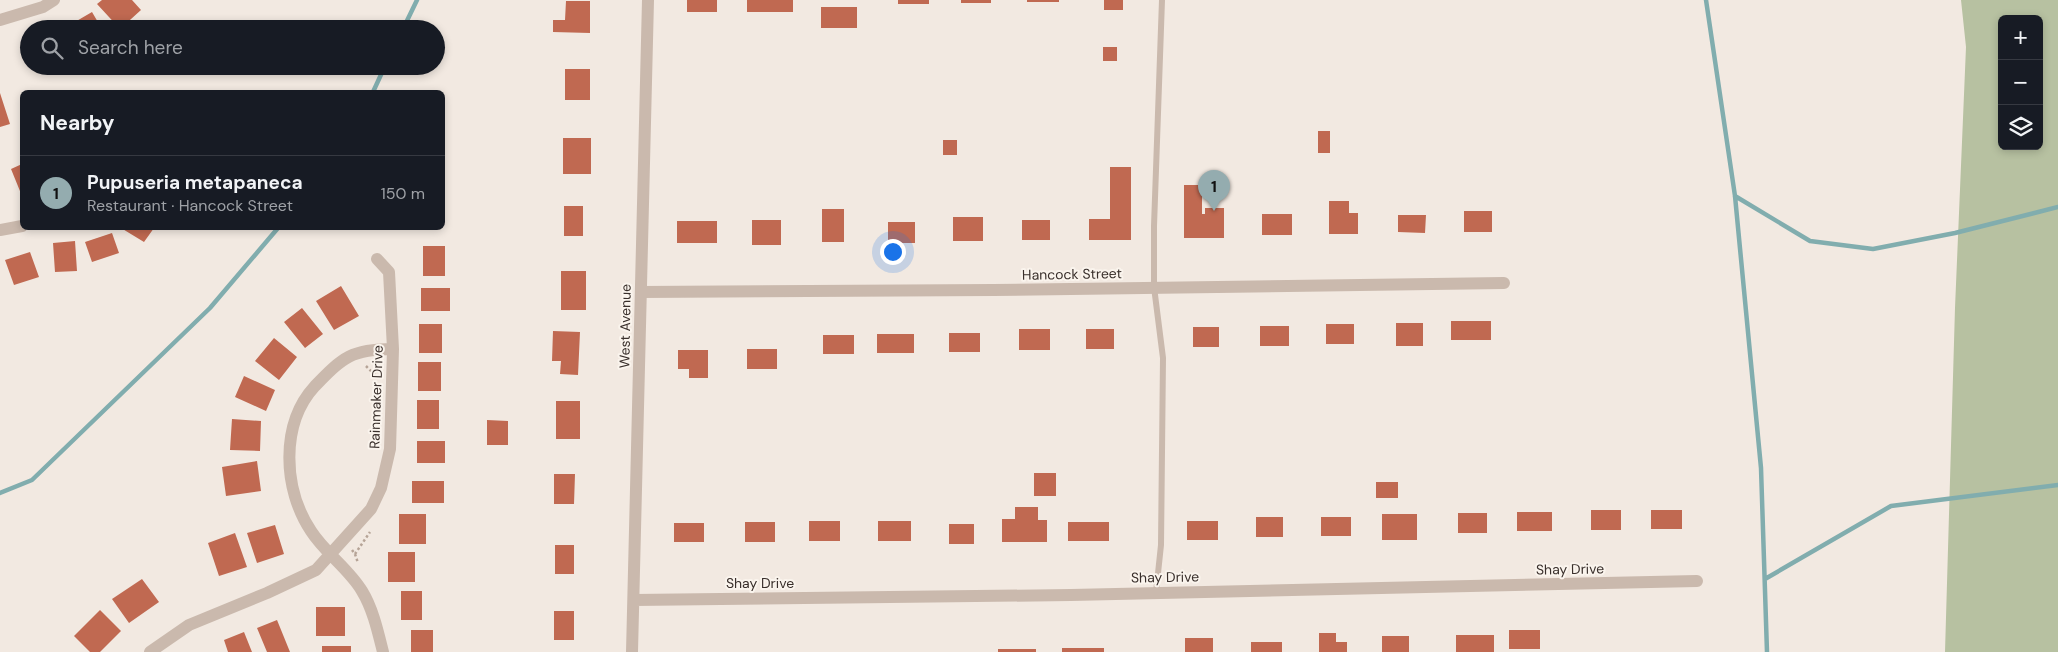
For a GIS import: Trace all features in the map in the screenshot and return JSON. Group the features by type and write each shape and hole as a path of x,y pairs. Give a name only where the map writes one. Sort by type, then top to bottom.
{"street":[{"path":"0,20 43,6 54,0"},
{"name":"West Avenue","path":"632,652 648,0"},
{"path":"0,230 20,226"},
{"name":"Rainmaker Drive","path":"150,652 189,625 267,593 316,570 371,509 381,488 390,449 393,353 389,272 377,259"},
{"name":"Hancock Street","path":"641,292 1504,282"},
{"path":"383,652 374,621 362,591 311,531 300,509 294,489 289,457 292,432 304,398 348,356 370,349 393,353"},
{"name":"Shay Drive","path":"634,600 1697,582"}],"lane":[{"path":"1156,592 1161,545 1162,358 1154,287 1154,226 1162,0"}],"path":[{"path":"363,364 374,374 393,353"},
{"path":"343,541 355,554"}],"green space":[{"path":"1961,0 2058,0 2058,652 1945,652 1955,308 1966,47"}],"building":[{"path":"102,0 132,0 141,10 130,20 112,20 97,4"},
{"path":"687,0 717,0 717,12 687,12"},
{"path":"747,0 793,0 793,12 747,12"},
{"path":"898,0 929,0 929,4 898,4"},
{"path":"961,0 991,0 991,3 961,3"},
{"path":"1027,0 1059,0 1059,2 1027,2"},
{"path":"1104,0 1123,0 1123,10 1104,10"},
{"path":"566,1 590,1 590,33 553,32 553,20 565,20"},
{"path":"821,7 857,7 857,28 821,28"},
{"path":"92,12 97,20 78,20"},
{"path":"1103,47 1117,47 1117,61 1103,61"},
{"path":"565,69 590,69 590,100 565,100"},
{"path":"0,93 10,124 0,127"},
{"path":"1318,131 1330,131 1330,153 1318,153"},
{"path":"563,138 591,138 591,174 563,174"},
{"path":"943,140 957,140 957,155 943,155"},
{"path":"20,165 20,191 11,169"},
{"path":"1110,167 1131,167 1131,240 1089,240 1089,219 1110,219"},
{"path":"1184,185 1202,185 1202,214 1205,214 1205,208 1224,208 1224,238 1184,238"},
{"path":"1329,201 1349,201 1349,213 1358,213 1358,234 1329,234"},
{"path":"564,206 583,206 583,236 564,236"},
{"path":"822,209 844,209 844,242 822,242"},
{"path":"1464,211 1492,211 1492,232 1464,232"},
{"path":"1262,214 1292,214 1292,235 1262,235"},
{"path":"1398,215 1426,215 1425,233 1398,232"},
{"path":"953,217 983,217 983,241 953,241"},
{"path":"752,220 781,220 781,245 752,245"},
{"path":"1022,220 1050,220 1050,240 1022,240"},
{"path":"677,221 717,221 717,243 677,243"},
{"path":"888,222 915,222 915,243 888,243"},
{"path":"124,230 153,230 144,242"},
{"path":"112,233 119,253 92,262 85,242"},
{"path":"75,241 77,271 55,272 53,243"},
{"path":"423,246 445,246 445,276 423,276"},
{"path":"30,252 39,277 14,285 5,260"},
{"path":"561,271 586,271 586,310 561,310"},
{"path":"341,286 359,316 334,330 316,301"},
{"path":"421,288 450,288 450,311 421,311"},
{"path":"302,308 323,334 305,348 284,322"},
{"path":"1451,321 1491,321 1491,340 1451,340"},
{"path":"1396,323 1423,323 1423,346 1396,346"},
{"path":"419,324 442,324 442,353 419,353"},
{"path":"1326,324 1354,324 1354,344 1326,344"},
{"path":"1260,326 1289,326 1289,346 1260,346"},
{"path":"1193,327 1219,327 1219,347 1193,347"},
{"path":"1019,329 1050,329 1050,350 1019,350"},
{"path":"1086,329 1114,329 1114,349 1086,349"},
{"path":"553,331 580,332 578,375 560,374 561,361 552,361"},
{"path":"949,333 980,333 980,352 949,352"},
{"path":"877,334 914,334 914,353 877,353"},
{"path":"823,335 854,335 854,354 823,354"},
{"path":"274,338 297,357 279,380 255,361"},
{"path":"747,349 777,349 777,369 747,369"},
{"path":"678,350 708,350 708,378 689,378 689,369 678,369"},
{"path":"418,362 441,362 441,391 418,391"},
{"path":"244,376 275,390 266,411 235,397"},
{"path":"417,400 439,400 439,429 417,429"},
{"path":"556,401 580,401 580,439 556,439"},
{"path":"232,419 261,421 260,451 230,450"},
{"path":"487,420 508,421 508,445 487,445"},
{"path":"417,441 445,441 445,463 417,463"},
{"path":"257,461 261,491 226,496 222,467"},
{"path":"1034,473 1056,473 1056,496 1034,496"},
{"path":"554,474 575,474 574,504 554,504"},
{"path":"412,481 444,481 444,503 412,503"},
{"path":"1376,482 1398,482 1398,498 1376,498"},
{"path":"1015,507 1038,507 1038,520 1047,520 1047,542 1002,542 1002,519 1015,519"},
{"path":"1591,510 1621,510 1621,530 1591,530"},
{"path":"1651,510 1682,510 1682,529 1651,529"},
{"path":"1517,512 1552,512 1552,531 1517,531"},
{"path":"1458,513 1487,513 1487,533 1458,533"},
{"path":"399,514 426,514 426,544 399,544"},
{"path":"1382,514 1417,514 1417,540 1382,540"},
{"path":"1256,517 1283,517 1283,537 1256,537"},
{"path":"1321,517 1351,517 1351,536 1321,536"},
{"path":"809,521 840,521 840,541 809,541"},
{"path":"878,521 911,521 911,541 878,541"},
{"path":"1187,521 1218,521 1218,540 1187,540"},
{"path":"745,522 775,522 775,542 745,542"},
{"path":"1068,522 1109,522 1109,541 1068,541"},
{"path":"674,523 704,523 704,542 674,542"},
{"path":"949,524 974,524 974,544 949,544"},
{"path":"275,525 284,554 257,563 247,533"},
{"path":"235,533 247,567 219,576 208,543"},
{"path":"555,545 574,545 574,574 555,574"},
{"path":"388,552 415,552 415,582 388,582"},
{"path":"142,579 159,602 129,623 112,599"},
{"path":"401,591 422,591 422,620 401,620"},
{"path":"316,607 345,607 345,636 316,636"},
{"path":"100,610 121,631 100,652 90,652 74,636"},
{"path":"554,611 574,611 574,640 554,640"},
{"path":"277,620 290,652 267,652 257,628"},
{"path":"411,630 433,630 433,652 411,652"},
{"path":"1509,630 1540,630 1540,649 1509,649"},
{"path":"244,632 252,652 228,652 224,640"},
{"path":"1319,633 1336,633 1336,642 1347,642 1347,652 1319,652"},
{"path":"1456,635 1494,635 1494,652 1456,652"},
{"path":"1382,636 1409,636 1409,652 1382,652"},
{"path":"1185,638 1213,638 1213,652 1185,652"},
{"path":"1251,642 1282,642 1282,652 1251,652"},
{"path":"322,646 351,646 351,652 322,652"},
{"path":"1062,648 1104,648 1104,652 1062,652"},
{"path":"998,649 1036,649 1036,652 998,652"}],"waterway":[{"path":"407,20 417,0"},
{"path":"1706,0 1735,196 1761,468 1767,652"},
{"path":"374,90 381,75"},
{"path":"1735,196 1810,241 1873,249 1955,233 2058,207"},
{"path":"0,493 32,480 210,308 276,230"},
{"path":"1765,579 1891,506 2058,485"}],"place":[{"name":"Pupuseria metapaneca","path":"1214,211"}]}
